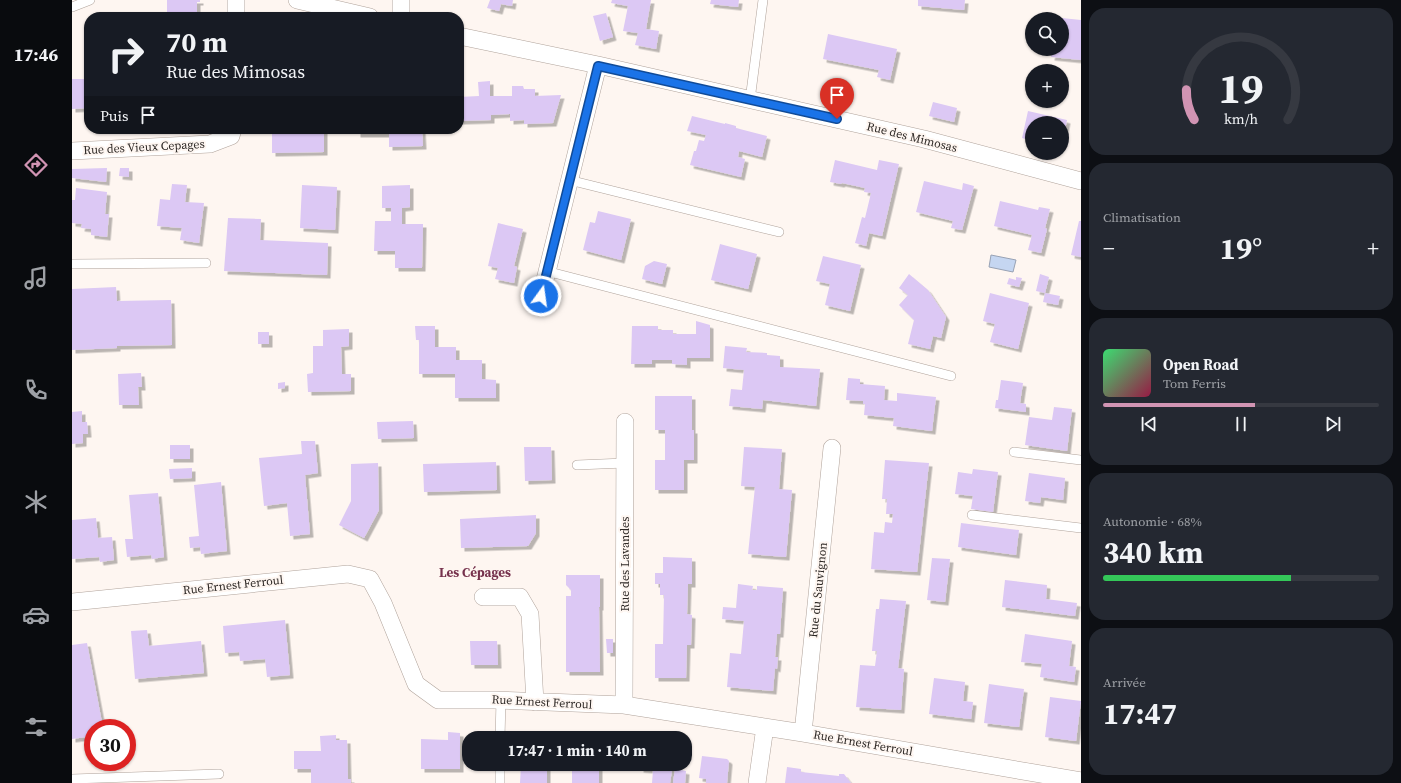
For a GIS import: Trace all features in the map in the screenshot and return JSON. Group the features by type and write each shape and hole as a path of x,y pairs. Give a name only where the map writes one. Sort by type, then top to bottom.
{"street":[{"path":"236,0 236,12"},
{"path":"297,0 349,12"},
{"path":"401,0 401,12"},
{"path":"464,37 598,66 541,296"},
{"name":"Rue des Mimosas","path":"598,66 924,139 1081,181"},
{"name":"Rue des Vieux Cepages","path":"72,151 210,144 231,136 232,134"},
{"name":"Rue des Lavandes","path":"624,705 625,422"},
{"name":"Rue du Sauvignon","path":"803,733 832,448"},
{"name":"Rue Ernest Ferroul","path":"72,602 348,574 370,579 383,603 416,684 438,700 501,700 624,705 803,733 1000,775 1081,781"},
{"path":"483,597 520,597 530,614 535,702"},
{"path":"757,783 766,727"}],"lane":[{"path":"72,7 90,0"},
{"path":"750,100 763,0"},
{"path":"569,180 779,232"},
{"path":"72,264 206,263"},
{"path":"546,271 951,376"},
{"path":"1014,452 1081,460"},
{"path":"577,465 625,463"},
{"path":"972,515 1081,528"},
{"path":"500,731 501,700"},
{"path":"500,771 500,783"},
{"path":"72,779 219,774"}],"water":[{"path":"991,255 1016,260 1013,272 989,267"}],"building":[{"path":"167,0 200,0 200,2 197,2 197,12 167,12"},
{"path":"490,0 513,0 512,6 501,4 499,11 487,8"},
{"path":"612,0 651,0 646,29 659,31 656,49 635,45 638,33 623,31 628,6 611,3"},
{"path":"711,0 739,0 738,7 710,4"},
{"path":"918,0 965,0 964,10 918,6"},
{"path":"606,13 613,37 600,41 593,16"},
{"path":"1069,19 1081,20 1081,60 1051,57 1069,56"},
{"path":"828,34 897,49 890,80 877,77 879,70 823,59"},
{"path":"72,79 84,79 84,108 72,109"},
{"path":"490,81 490,96 512,96 512,86 523,86 524,89 535,89 535,96 561,95 553,123 524,124 524,120 510,121 510,114 491,115 491,120 464,121 464,97 479,96 478,82"},
{"path":"933,102 957,108 954,122 929,116"},
{"path":"1028,111 1050,116 1027,116"},
{"path":"692,116 725,123 736,126 736,128 767,136 762,157 739,151 738,157 745,159 741,177 690,165 699,140 704,141 706,135 687,131"},
{"path":"1025,124 1025,139 1022,138"},
{"path":"272,134 324,134 324,152 272,153"},
{"path":"389,134 422,134 423,146 389,147"},
{"path":"835,160 877,170 879,160 899,164 882,236 869,233 866,246 855,243 862,217 865,218 871,193 864,192 865,188 830,182"},
{"path":"107,168 106,182 72,178 72,169"},
{"path":"120,168 129,168 129,177 119,176"},
{"path":"924,181 962,190 963,183 974,186 962,230 951,228 953,221 916,212"},
{"path":"172,184 187,185 185,202 204,203 199,243 180,240 182,228 157,226 160,199 170,200"},
{"path":"302,185 337,187 335,230 300,228"},
{"path":"410,185 410,207 402,208 402,224 423,224 422,268 395,268 395,251 374,251 375,221 391,221 391,208 382,208 382,186"},
{"path":"76,188 107,192 105,214 109,214 107,237 91,235 91,229 81,228 82,224 72,223 72,200 75,200"},
{"path":"1000,201 1038,210 1039,207 1050,209 1041,253 1028,250 1032,235 994,226"},
{"path":"598,211 631,219 621,260 583,250 590,222 595,223"},
{"path":"228,218 261,219 260,240 328,243 327,275 224,271"},
{"path":"1079,221 1081,221 1081,257 1071,255"},
{"path":"498,223 523,229 514,266 517,267 514,283 495,279 498,268 488,266"},
{"path":"720,244 757,254 748,289 711,280"},
{"path":"823,256 861,265 850,311 825,305 830,284 816,281"},
{"path":"654,261 667,264 662,284 642,279 645,266"},
{"path":"909,274 928,290 946,317 941,338 933,336 930,349 908,344 914,320 899,305 908,295 899,288"},
{"path":"1040,274 1049,277 1045,293 1036,291"},
{"path":"1016,277 1022,278 1019,287 1007,284 1009,278 1016,280"},
{"path":"116,287 117,301 171,300 172,345 117,346 117,348 72,350 72,289"},
{"path":"990,293 1029,303 1018,349 990,342 995,324 983,321"},
{"path":"1045,293 1060,296 1058,305 1043,302"},
{"path":"696,321 710,325 710,358 687,358 687,365 672,364 672,360 652,360 652,364 631,364 632,326 658,326 658,330 673,330 673,334 696,334"},
{"path":"415,326 435,326 435,347 456,347 456,360 482,360 482,379 496,380 496,398 455,398 455,374 419,374 419,340 416,340"},
{"path":"349,329 349,346 341,347 342,374 351,374 351,391 308,392 307,374 313,373 313,346 323,346 323,330"},
{"path":"258,332 269,332 269,344 258,344"},
{"path":"725,346 747,348 746,352 767,353 767,355 780,356 780,367 820,369 816,406 763,400 762,409 729,406 731,389 742,390 744,370 723,368"},
{"path":"141,373 142,387 138,387 139,405 119,405 118,374"},
{"path":"848,378 860,379 860,384 885,386 884,400 897,401 897,393 936,397 932,431 893,426 894,418 864,415 865,404 863,404 863,401 846,400"},
{"path":"1001,380 1023,383 1020,403 1026,404 1026,412 995,408 996,400 998,400"},
{"path":"285,382 285,388 278,389 278,383"},
{"path":"655,396 692,396 694,460 684,460 684,490 655,490 655,460 665,460 665,430 655,430"},
{"path":"1054,407 1072,409 1067,451 1025,445 1029,417 1052,420"},
{"path":"82,411 82,422 87,422 88,434 83,434 83,443 72,444 72,412"},
{"path":"413,421 414,438 378,439 377,422"},
{"path":"301,441 315,441 318,473 305,475 310,534 290,536 287,503 264,506 259,458 302,454"},
{"path":"170,445 190,445 190,459 170,459"},
{"path":"524,447 551,447 552,480 525,481"},
{"path":"744,447 782,449 779,489 792,490 786,557 748,554 755,487 741,486"},
{"path":"885,460 929,463 917,572 871,569 874,532 884,533 885,522 892,523 893,514 886,514 887,499 882,499"},
{"path":"496,462 497,490 424,492 423,464"},
{"path":"378,463 379,510 364,538 339,525 351,501 351,464"},
{"path":"192,468 192,478 170,479 169,469"},
{"path":"973,469 998,472 993,512 971,509 973,496 955,494 958,472 972,474"},
{"path":"1029,473 1065,478 1063,500 1041,497 1040,503 1025,501"},
{"path":"221,482 227,551 201,554 200,547 190,548 189,537 199,536 194,485"},
{"path":"158,493 164,557 152,559 151,555 127,557 125,539 133,539 129,495"},
{"path":"536,515 536,533 528,546 461,548 460,519"},
{"path":"96,518 98,538 112,537 114,560 100,562 99,557 72,559 72,520"},
{"path":"961,523 1019,530 1016,555 958,547"},
{"path":"663,557 692,558 692,584 688,584 687,614 692,615 691,645 687,645 686,678 655,678 655,644 663,644 664,595 660,595 660,584 655,584 655,573 663,573"},
{"path":"932,558 950,559 945,602 927,600"},
{"path":"566,575 600,575 600,672 566,672 566,596 571,596 571,590 566,585"},
{"path":"1005,580 1047,585 1046,599 1077,603 1075,616 1002,607"},
{"path":"738,584 753,586 752,590 757,590 757,586 783,588 780,634 777,634 775,657 778,657 777,669 775,668 773,691 727,687 730,653 741,654 744,621 722,619 723,607 736,608"},
{"path":"880,599 906,601 898,668 904,669 901,710 856,707 860,665 875,666 877,651 872,651 876,609 879,609"},
{"path":"285,620 290,675 267,677 265,659 240,661 239,652 225,653 223,626"},
{"path":"147,630 149,646 201,641 204,673 135,679 131,631"},
{"path":"1025,634 1072,641 1069,666 1076,667 1074,682 1040,677 1042,664 1021,662"},
{"path":"606,639 613,639 613,653 607,653"},
{"path":"470,641 497,641 498,665 471,665"},
{"path":"87,643 101,719 84,719 84,737 72,739 72,645"},
{"path":"934,678 965,682 963,701 973,702 971,719 929,714"},
{"path":"989,684 1024,689 1019,727 984,723"},
{"path":"1050,697 1081,701 1076,741 1045,737"},
{"path":"448,732 460,733 460,769 421,769 421,739 448,740"},
{"path":"336,735 336,740 347,740 348,779 351,779 351,783 311,783 311,769 294,769 294,751 321,751 320,736"},
{"path":"702,756 727,759 729,761 727,783 706,783 706,779 699,778"},
{"path":"787,767 801,769 801,772 839,776 839,774 844,774 851,783 785,783"},
{"path":"521,771 547,771 547,783 520,783"},
{"path":"572,771 599,771 599,783 572,783"},
{"path":"653,771 672,771 670,783 652,783"},
{"path":"675,771 686,771 685,783 673,783"}],"district":[{"name":"Les Cépages","path":"475,572"}],"route":[{"path":"541,296 598,66 837,119"}]}
